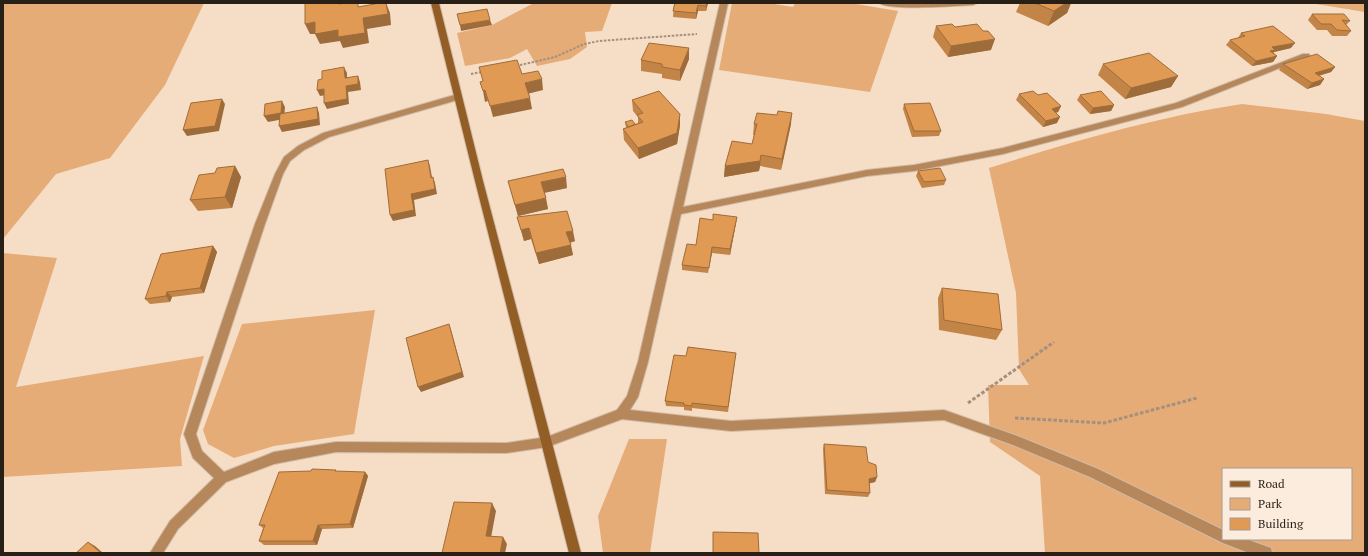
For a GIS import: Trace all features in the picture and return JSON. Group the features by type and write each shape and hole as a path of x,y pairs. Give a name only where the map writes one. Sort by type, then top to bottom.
{"main road":[{"path":"435,3 575,553"}],"street":[{"path":"156,553 174,525 222,478 274,458 336,447 506,448 546,442 621,414 627,408 632,398 643,362 724,3"},
{"path":"882,3 904,5 973,3"},
{"path":"678,211 866,173 914,168 1003,151 1179,105 1306,56"},
{"path":"222,478 197,454 190,434 260,224 279,174 287,159 301,148 326,135 458,97"},
{"path":"621,414 731,426 944,415 1016,441 1094,473 1222,537"},
{"path":"1232,540 1266,553"}],"path":[{"path":"515,66 555,57 584,44 599,41 717,32"},
{"path":"453,78 484,72"},
{"path":"944,415 970,401 1054,342"},
{"path":"1010,418 1104,423 1197,398"}],"green space":[{"path":"3,3 204,3 165,85 110,158 56,174 3,239"},
{"path":"534,3 612,3 602,31 585,32 587,47 570,59 537,66 527,49 510,58 465,66 457,33 492,25"},
{"path":"732,3 768,3 793,7 795,3 850,3 898,11 870,92 719,70"},
{"path":"1310,3 1365,3 1365,12"},
{"path":"1242,104 1326,114 1365,121 1365,553 1045,553 1040,476 990,442 988,385 1029,385 1019,369 1016,293 989,168 1114,131 1178,116"},
{"path":"3,253 57,258 16,387 204,356 180,439 182,466 3,477"},
{"path":"375,310 354,434 274,446 234,458 208,444 203,430 242,324"},
{"path":"629,439 667,439 650,553 603,553 598,516"}],"building":[{"path":"305,3 358,3 358,7 386,3 388,14 363,18 365,33 338,37 338,30 315,34 315,22 305,24"},
{"path":"675,3 706,3 706,6 698,5 696,13 673,11"},
{"path":"1035,3 1066,3 1054,11"},
{"path":"487,9 490,20 460,25 457,14"},
{"path":"1312,14 1344,14 1350,21 1342,20 1351,31 1337,30 1331,24 1321,24"},
{"path":"952,24 955,27 977,24 983,31 988,31 995,39 951,46 936,26"},
{"path":"1273,26 1295,43 1272,47 1275,50 1270,51 1277,56 1256,61 1230,40 1245,36 1241,33"},
{"path":"649,43 689,48 680,70 662,67 662,64 641,60"},
{"path":"1149,53 1178,76 1131,88 1103,64"},
{"path":"1317,54 1335,67 1315,73 1324,79 1312,83 1283,64"},
{"path":"517,60 522,74 538,71 542,79 525,83 530,98 490,106 485,90 483,91 480,82 483,81 479,67"},
{"path":"344,67 345,78 358,76 358,84 346,86 347,99 324,103 324,89 317,90 318,80 322,79 322,71"},
{"path":"659,91 680,114 677,133 638,148 623,129 643,122 637,115 643,113 632,100"},
{"path":"1033,91 1038,95 1047,93 1061,106 1052,109 1060,117 1046,121 1019,94"},
{"path":"1101,91 1114,105 1093,108 1080,95"},
{"path":"222,99 215,126 183,130 191,103"},
{"path":"282,101 281,113 264,116 265,104"},
{"path":"930,103 941,131 914,131 904,104"},
{"path":"317,107 318,119 279,126 280,114"},
{"path":"778,111 792,113 782,159 761,155 760,161 725,166 732,141 752,144 757,124 754,124 757,113 777,115"},
{"path":"632,120 635,124 629,127 625,122"},
{"path":"428,160 431,178 433,177 435,189 411,194 414,210 390,215 385,169"},
{"path":"235,166 225,197 190,200 199,175 215,173 217,168"},
{"path":"940,168 946,180 924,182 918,171"},
{"path":"563,169 566,177 541,182 546,198 515,205 508,181"},
{"path":"567,211 573,231 566,232 571,245 536,253 529,228 521,230 517,217"},
{"path":"713,214 737,217 730,249 712,247 709,268 682,265 687,244 696,245 700,218 713,220"},
{"path":"213,246 200,288 167,292 166,296 145,299 161,254"},
{"path":"942,288 998,294 1002,330 944,320"},
{"path":"449,324 462,372 418,387 406,338"},
{"path":"688,347 736,353 728,407 692,403 692,406 684,405 684,403 665,401 674,355 686,356"},
{"path":"824,444 866,447 868,462 876,465 877,477 869,479 870,493 827,490"},
{"path":"312,469 365,472 350,524 318,525 313,541 259,541 265,525 259,525 279,472 311,471"},
{"path":"454,502 492,503 486,536 503,537 500,553 442,553"},
{"path":"713,532 758,533 759,553 713,553"},
{"path":"88,542 101,553 76,553"}]}
